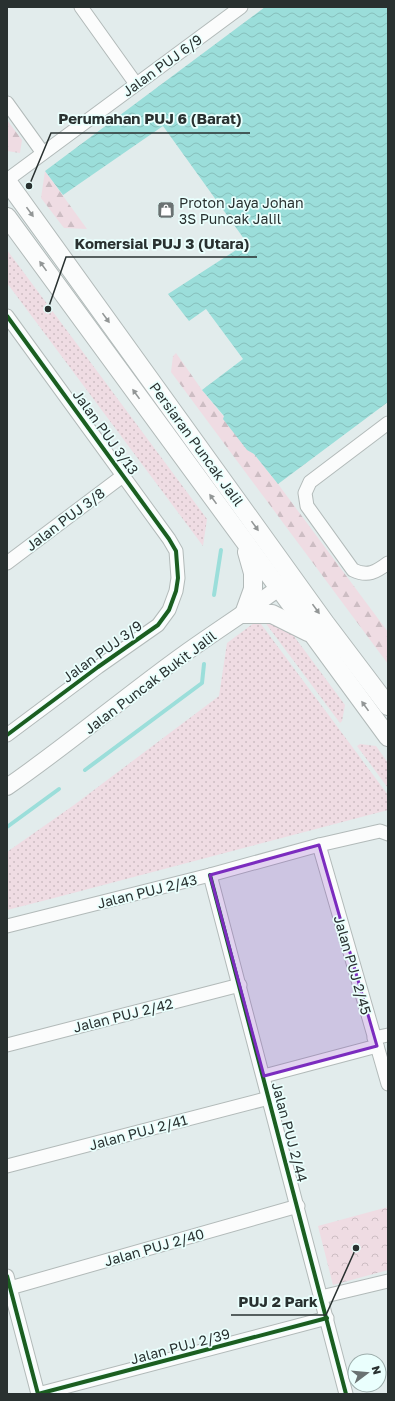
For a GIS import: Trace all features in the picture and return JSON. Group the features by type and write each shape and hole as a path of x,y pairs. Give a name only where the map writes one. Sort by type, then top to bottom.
{"main road":[{"name":"Persiaran Puncak Jalil","path":"7,180 293,577 388,706"},
{"name":"Persiaran Puncak Jalil","path":"7,217 388,737"},
{"path":"244,542 253,574 253,590 244,614 272,614 312,634"}],"street":[{"path":"81,7 136,84"},
{"name":"Jalan PUJ 6/9","path":"7,180 241,7"},
{"path":"7,103 43,153"},
{"name":"Jalan PUJ 3/13","path":"7,316 169,539 176,551 178,564"},
{"path":"388,423 310,482 305,493 307,506 347,564 353,570 361,574 377,571 388,563"},
{"name":"Jalan PUJ 3/8","path":"8,560 124,476"},
{"name":"Jalan PUJ 3/9","path":"7,735 98,667 158,625 170,610 176,591 178,564"},
{"name":"Jalan Puncak Bukit Jalil","path":"7,787 40,764 184,654 244,614 293,577"},
{"name":"Jalan PUJ 2/43","path":"7,926 210,875 319,845 384,832"},
{"name":"Jalan PUJ 2/45","path":"319,845 388,1084"},
{"name":"Jalan PUJ 2/44","path":"210,875 264,1076 346,1394"},
{"name":"Jalan PUJ 2/42","path":"7,1045 240,985"},
{"path":"264,1076 376,1042 388,1034"},
{"name":"Jalan PUJ 2/41","path":"7,1166 269,1098"},
{"name":"Jalan PUJ 2/40","path":"9,1282 298,1206"},
{"path":"321,1296 388,1281"},
{"path":"9,1282 38,1394"},
{"name":"Jalan PUJ 2/39","path":"38,1394 327,1318"}],"highlighted area":[{"path":"319,845 377,1046 264,1076 210,875"}],"green space":[{"path":"7,120 22,140 20,153 7,151"},
{"path":"45,171 87,229 64,228 41,198"},
{"path":"7,250 207,519 203,546 7,283"},
{"path":"176,353 202,390 278,484 388,632 388,664 171,372 173,356"},
{"path":"258,620 388,795 388,810 7,910 7,852 74,805 219,696 227,643"},
{"path":"264,621 285,624 345,705 342,721 340,723"},
{"path":"360,744 376,746 388,763 388,788 357,746"},
{"path":"388,1207 388,1270 333,1285 318,1226"}],"water":[{"path":"265,7 388,7 388,402 278,484 254,454 247,450 223,419 224,416 202,390 243,359 206,309 189,321 168,294 247,243 163,126 63,195 45,171"}],"waterway":[{"path":"214,595 221,550"},
{"path":"85,770 202,683 204,664"},
{"path":"7,827 59,789"}],"cycle path":[{"path":"7,316 169,539 176,551 178,578 176,591 169,610 158,625 98,667 7,735"},
{"path":"210,875 346,1394"},
{"path":"7,1276 38,1394 327,1318"}],"place":[{"name":"Perumahan PUJ 6 (Barat)","path":"29,186"},
{"name":"Proton Jaya Johan 3S Puncak Jalil","path":"166,210"},
{"name":"Komersial PUJ 3 (Utara)","path":"48,309"},
{"name":"PUJ 2 Park","path":"356,1248"}]}
